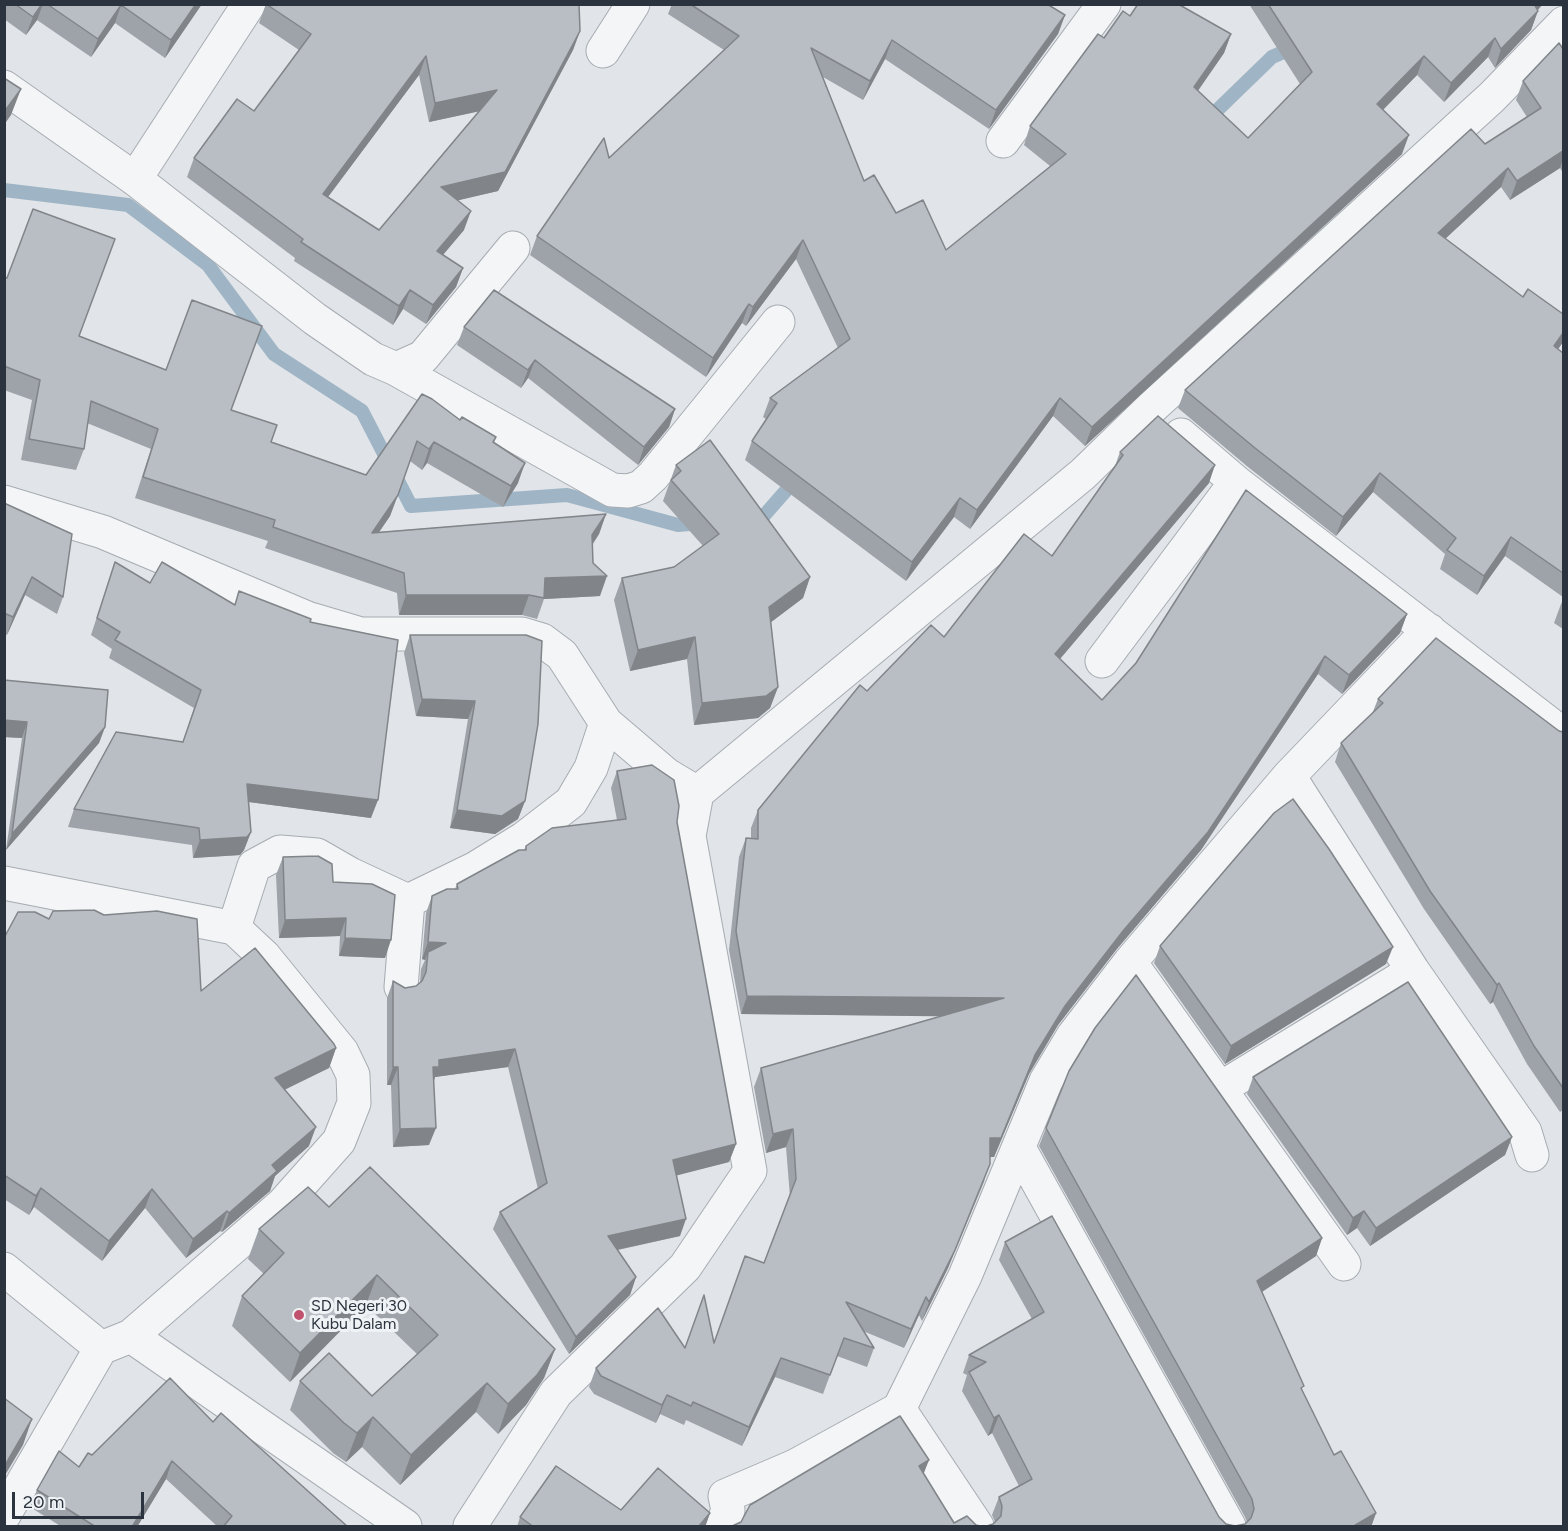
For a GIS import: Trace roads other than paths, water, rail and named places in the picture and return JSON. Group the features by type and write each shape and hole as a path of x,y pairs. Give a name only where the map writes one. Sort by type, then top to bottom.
{"street":[{"path":"135,179 249,4"},
{"path":"603,51 633,4"},
{"path":"1003,141 1104,4"},
{"path":"470,1527 556,1394 685,1267 750,1171 689,836 697,792 1083,474 1149,409 1492,97 1563,23"},
{"path":"4,87 135,179 315,319 373,359 396,369 612,490 628,491 641,487 653,476 778,322"},
{"path":"396,369 423,357 513,248"},
{"path":"1149,409 1236,482 1563,735"},
{"path":"1102,661 1236,482"},
{"path":"4,502 103,532 307,618 361,634 522,634 542,640 562,654 606,723 667,775 697,792"},
{"path":"722,1527 728,1510 725,1496 795,1466 899,1410 965,1276 1046,1081 1073,1036 1130,962 1289,776 1429,630"},
{"path":"408,901 476,868 523,839 571,802 591,768 606,723"},
{"path":"1289,776 1413,971 1520,1124 1532,1155"},
{"path":"234,928 254,866 280,852 317,855 350,874 408,901"},
{"path":"4,883 234,928 264,956 342,1052 353,1075 354,1103 339,1141 283,1204 116,1342 4,1515"},
{"path":"401,987 408,901"},
{"path":"1130,962 1344,1264"},
{"path":"1221,1088 1413,971"},
{"path":"1019,1148 1229,1527"},
{"path":"4,1269 405,1527"},
{"path":"899,1410 976,1527"}],"waterway":[{"path":"1204,123 1272,57 1297,46"},
{"path":"4,190 128,205 208,265 274,354 362,411 411,506 567,495 678,525 701,523"},
{"path":"750,520 761,519 797,478"}],"place":[{"name":"SD Negeri 30 Kubu Dalam","path":"299,1315"}]}
